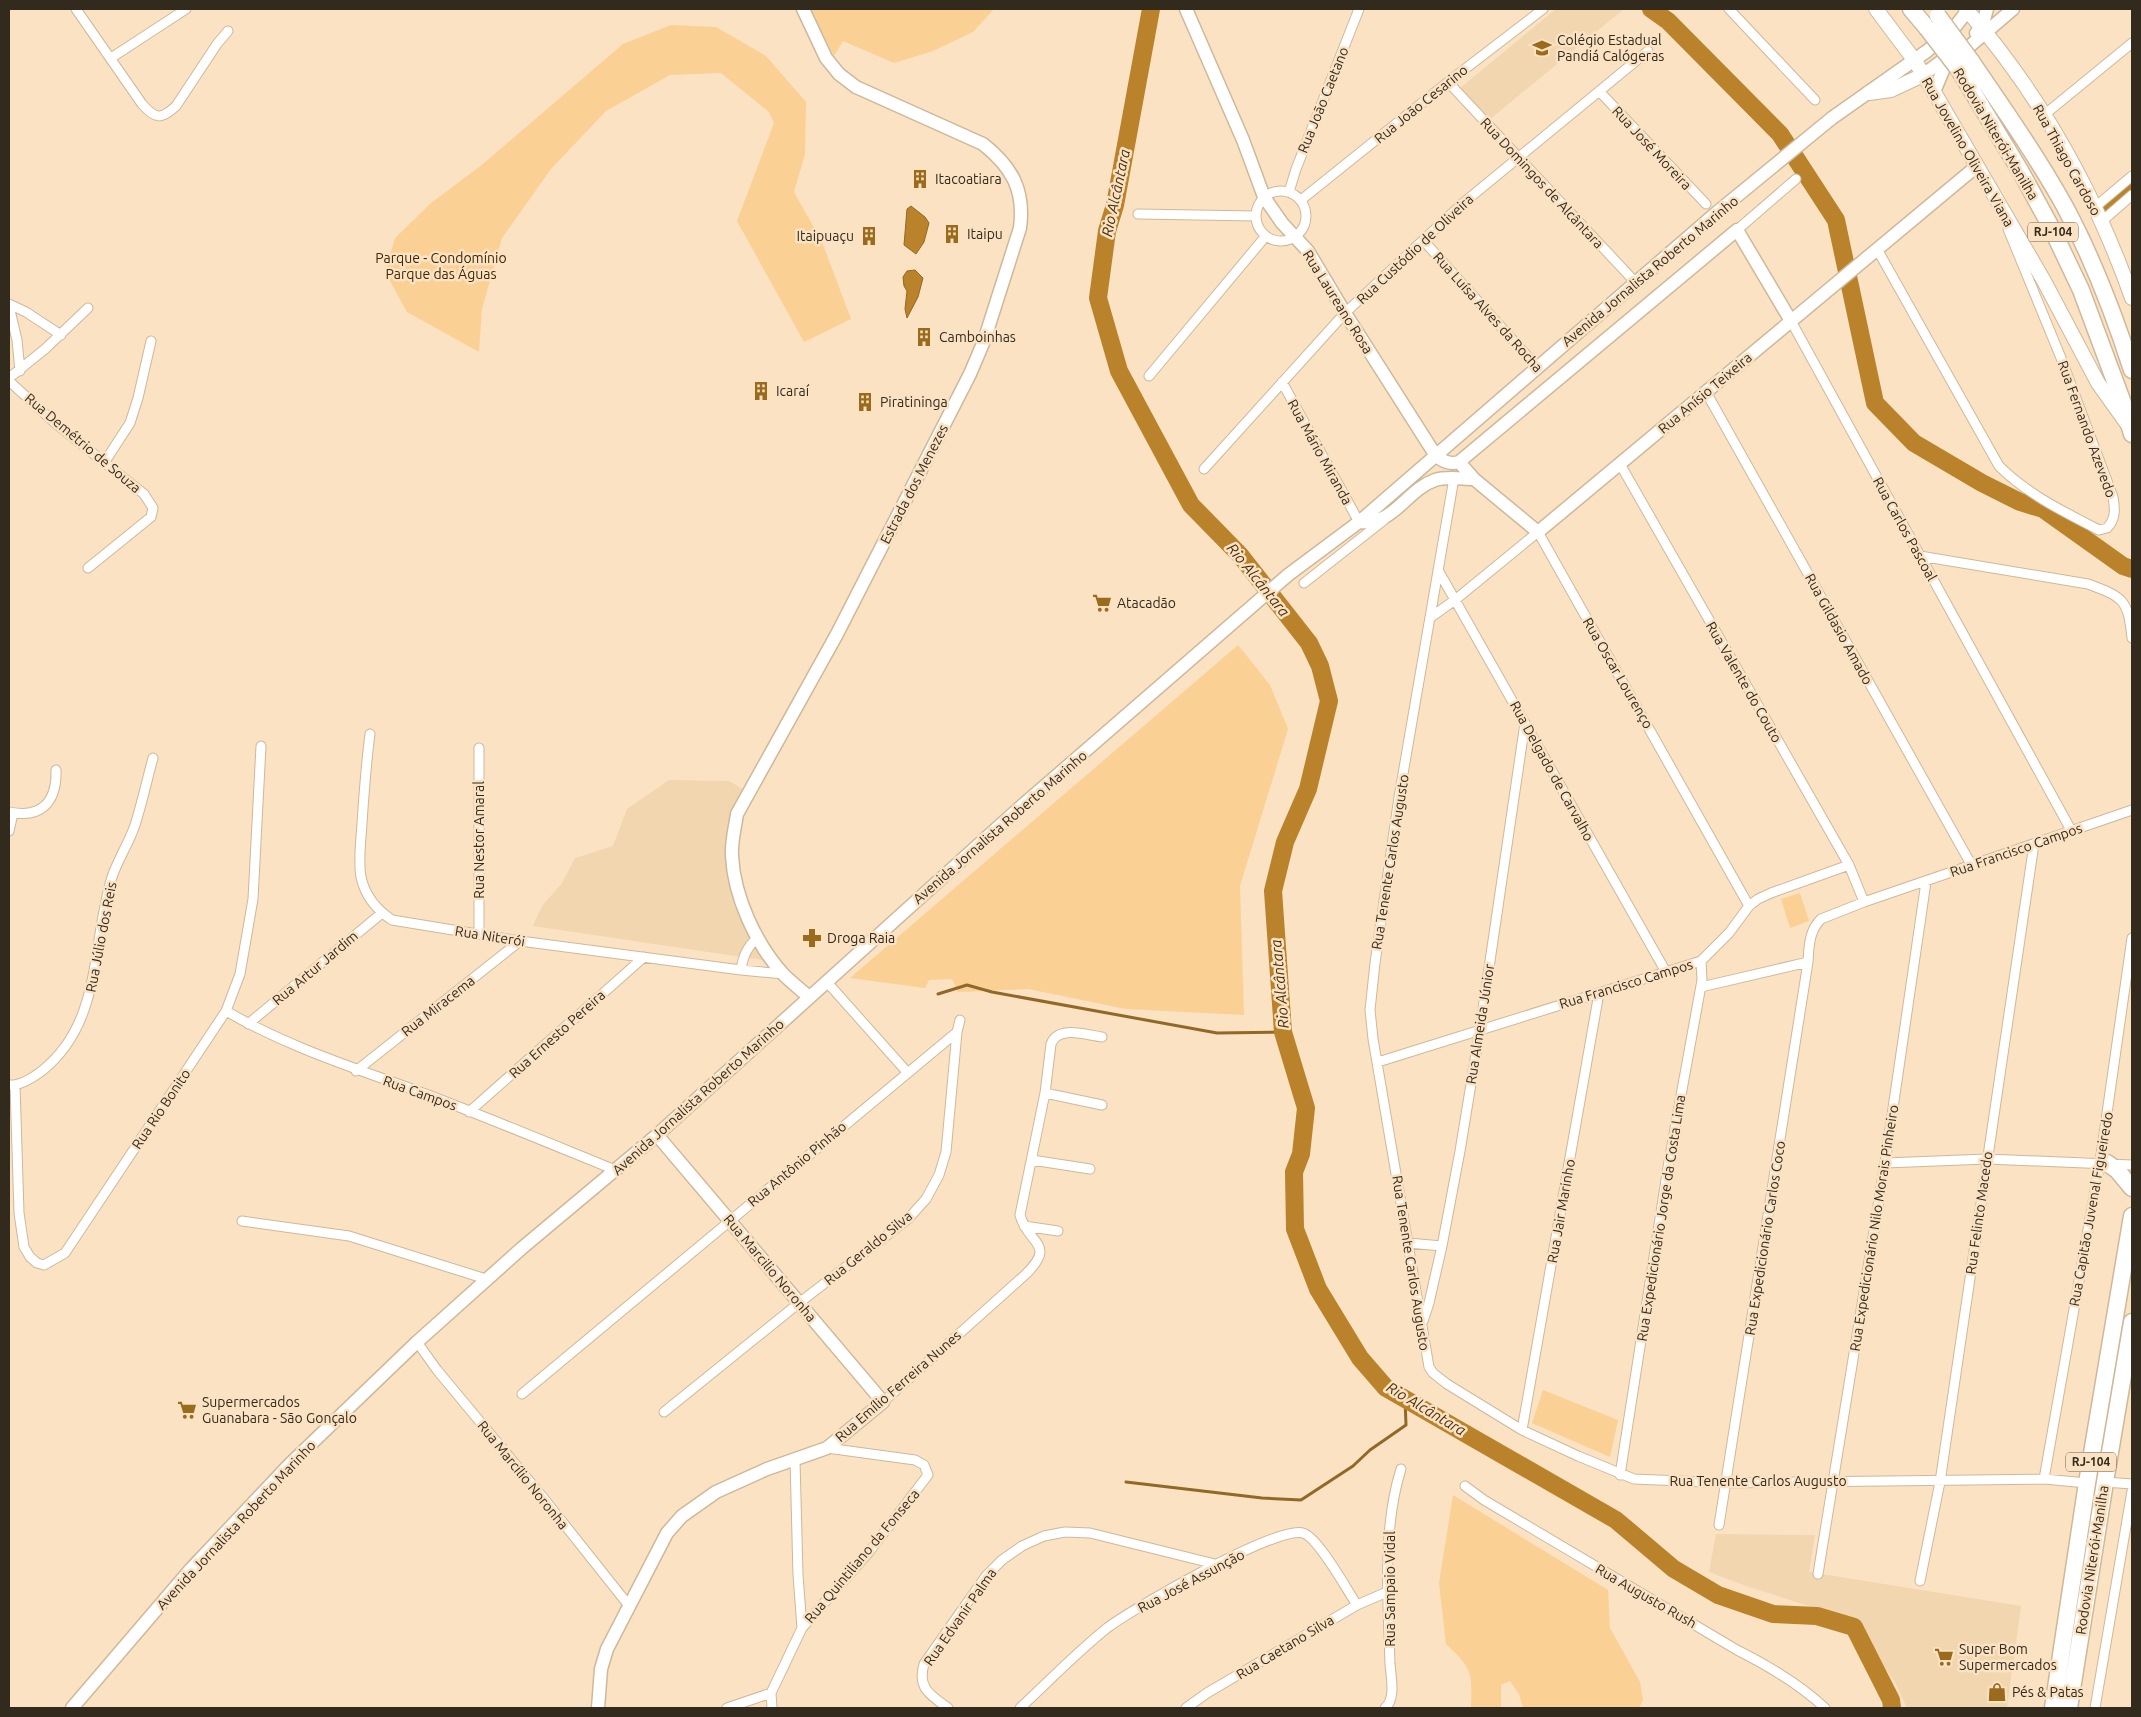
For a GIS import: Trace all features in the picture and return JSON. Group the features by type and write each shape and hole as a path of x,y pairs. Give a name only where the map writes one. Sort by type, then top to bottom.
{"highway":[{"name":"Rodovia Niterói-Manilha","path":"1911,9 1933,18 1966,66 2036,158 2064,207 2119,331 2132,370"},
{"name":"Rodovia Niterói-Manilha","path":"1966,66 2052,229 2081,290 2131,431"},
{"path":"2104,1162 2117,1170 2132,1188"},
{"name":"Rodovia Niterói-Manilha","path":"2053,1708 2087,1483 2132,1216"},
{"name":"Rodovia Niterói-Manilha","path":"2069,1708 2104,1482 2130,1346 2132,1322"}],"main road":[{"name":"Estrada dos Menezes","path":"803,9 826,58 839,74 856,87 983,144 998,156 1012,174 1019,192 1022,212 1020,228 984,341 970,374 836,634 737,814 732,841 735,879 758,937 784,974 809,997"},
{"name":"Rua Laureano Rosa","path":"1186,9 1239,132 1264,196 1282,223 1308,251 1436,456"},
{"name":"Rua Jovelino Oliveira Viana","path":"1876,9 1915,61 1934,92 2044,281 2098,383 2131,431"},
{"path":"1934,92 1944,68 1984,30 1987,9"},
{"path":"1870,93 1891,90 1923,75 2013,9"},
{"name":"Avenida Jornalista Roberto Marinho","path":"72,1708 191,1569 252,1504 330,1425 486,1279 657,1135 1016,811 1288,575 1359,522 1715,214 1849,106 1915,61 1954,28 1968,10"},
{"name":"Rua Thiago Cardoso","path":"1968,10 2012,65 2056,133 2119,260 2132,298"},
{"name":"Rua Anísio Teixeira","path":"1538,532 1977,166"},
{"name":"Avenida Jornalista Roberto Marinho","path":"1459,462 1737,230"},
{"name":"Rua Carlos Pascoal","path":"1737,230 1791,321"},
{"name":"Rua Luísa Alves da Rocha","path":"1537,367 1552,384"},
{"path":"1436,456 1450,463 1459,462"},
{"name":"Rua Oscar Lourenço","path":"1459,462 1474,479 1538,532"},
{"name":"Avenida Jornalista Roberto Marinho","path":"1359,522 1373,522 1391,515 1428,483 1436,479 1474,479"},
{"name":"Rua Marcilio Noronha","path":"657,1135 883,1402"},
{"name":"Rua Emílio Ferreira Nunes","path":"598,1708 600,1669 607,1649 667,1533 682,1516 716,1492 767,1470 827,1448 883,1402"}],"street":[{"path":"76,9 151,114 162,116 176,106 217,44 228,31"},
{"path":"111,58 186,9"},
{"name":"Rua João Caetano","path":"1289,192 1296,169 1359,9"},
{"name":"Rua João Cesarino","path":"1301,200 1448,82 1543,9"},
{"path":"1729,9 1815,100"},
{"path":"2044,114 2132,43"},
{"name":"Rua Custódio de Oliveira","path":"1204,469 1345,313 1423,240 1518,158 1648,51"},
{"name":"Rua Domingos de Alcântara","path":"1448,82 1636,284"},
{"name":"Rua José Moreira","path":"1599,91 1706,204"},
{"path":"2094,208 2132,176"},
{"name":"Avenida Jornalista Roberto Marinho","path":"1737,230 1796,180"},
{"path":"1281,190 1289,192 1301,200 1306,209 1304,227 1295,238 1284,242 1265,237 1257,226 1255,216 1258,203 1264,196 1281,190"},
{"path":"2101,222 2132,196"},
{"name":"Rua Fernando Azevedo","path":"1877,249 1999,466 2010,477 2061,510 2099,530 2107,528 2113,519 2115,510 2113,497 2078,402 2016,252 1998,203"},
{"path":"1138,214 1255,216"},
{"path":"1149,376 1265,237"},
{"name":"Rua Luísa Alves da Rocha","path":"1423,240 1537,367"},
{"path":"9,305 34,316 61,335"},
{"path":"9,305 17,340 20,371"},
{"path":"9,380 61,335 88,308"},
{"name":"Rua Carlos Pascoal","path":"1791,321 2071,830"},
{"path":"104,463 130,423 138,398 151,341"},
{"name":"Rua Demétrio de Souza","path":"9,380 104,463 144,494 152,508 151,517 88,568"},
{"name":"Rua Mário Miranda","path":"1282,382 1359,522"},
{"name":"Rua Gildasio Amado","path":"1706,392 1972,866"},
{"name":"Rua Valente do Couto","path":"1620,464 1849,865 1864,902"},
{"name":"Rua Tenente Carlos Augusto","path":"1454,478 1399,797 1370,1010 1429,1367 1433,1373 1522,1430 1620,1474 1634,1478 1727,1483 2044,1480 2087,1483"},
{"name":"Avenida Jornalista Roberto Marinho","path":"1304,583 1391,515"},
{"name":"Rua Anísio Teixeira","path":"1431,617 1455,600 1538,532"},
{"name":"Rua Oscar Lourenço","path":"1538,532 1749,906"},
{"path":"1920,556 2088,584 2112,593 2122,600 2128,610 2132,638"},
{"name":"Rua Delgado de Carvalho","path":"1438,570 1666,972"},
{"path":"2122,600 2132,597"},
{"name":"Rua Almeida Júnior","path":"1422,1323 1429,1303 1442,1246 1480,1029 1525,723"},
{"path":"370,734 364,783 360,864 367,893 382,913"},
{"name":"Rua Rio Bonito","path":"12,1085 19,1214 24,1247 30,1257 37,1263 44,1265 65,1253 226,1011 240,974 253,898 261,746"},
{"name":"Rua Nestor Amaral","path":"479,748 479,933"},
{"name":"Rua Júlio dos Reis","path":"12,1085 35,1076 51,1064 69,1042 84,1015 91,991 106,902 113,876 134,825 153,758"},
{"path":"9,831 11,813 37,812 46,806 54,794 56,770"},
{"name":"Rua Francisco Campos","path":"1809,951 1814,930 1821,919 1864,902 2132,810"},
{"name":"Rua Felinto Macedo","path":"1920,1581 1940,1482 2034,844"},
{"name":"Rua Francisco Campos","path":"1378,1062 1701,961 1729,933 1749,906 1771,893 1849,865"},
{"name":"Rua Expedicionário Nilo Morais Pinheiro","path":"1818,1574 1885,1163 1926,882"},
{"name":"Rua Niterói","path":"382,913 392,920 520,941 784,974"},
{"name":"Rua Artur Jardim","path":"248,1024 382,913"},
{"path":"741,970 744,954 758,937"},
{"name":"Rua Capitão Juvenal Figueiredo","path":"2044,1480 2104,1162 2132,938"},
{"name":"Rua Miracema","path":"356,1070 520,941"},
{"name":"Rua Expedicionário Carlos Coco","path":"1720,1525 1809,951"},
{"name":"Rua Ernesto Pereira","path":"469,1112 644,957"},
{"name":"Rua Expedicionário Jorge da Costa Lima","path":"1620,1474 1668,1167 1701,987 1703,971 1701,961"},
{"name":"Rua Francisco Campos","path":"1701,987 1808,962"},
{"path":"826,981 907,1072"},
{"name":"Rua Jair Marinho","path":"1522,1430 1599,993"},
{"name":"Rua Campos","path":"226,1011 248,1024 356,1070 469,1112 615,1170"},
{"name":"Rua Geraldo Silva","path":"664,1412 799,1302 908,1219 926,1199 939,1176 946,1152 957,1032 960,1020"},
{"name":"Rua Antônio Pinhão","path":"522,1394 957,1032"},
{"path":"1058,1231 1024,1226 1020,1215 1045,1093 1051,1044 1056,1036 1069,1033 1102,1037"},
{"path":"1045,1093 1102,1105"},
{"path":"1885,1163 1987,1159 2132,1164"},
{"path":"1032,1160 1090,1169"},
{"path":"242,1221 348,1236 486,1279"},
{"name":"Rua Emílio Ferreira Nunes","path":"883,1402 1037,1263 1041,1252 1024,1226"},
{"path":"1408,1243 1442,1246"},
{"name":"Rua Marcílio Noronha","path":"417,1342 437,1370 630,1607"},
{"name":"Rua Quintiliano da Fonseca","path":"802,1628 869,1552 928,1475 924,1465 915,1460 827,1448"},
{"path":"772,1708 771,1693 802,1628 798,1575 795,1460"},
{"name":"Rua Sampaio Vidal","path":"1385,1708 1389,1704 1391,1687 1387,1592 1390,1518 1394,1491 1401,1469"},
{"path":"2104,1482 2132,1484"},
{"name":"Rua Augusto Rush","path":"1465,1486 1484,1500 1737,1650 1769,1666 1810,1694 1825,1708"},
{"path":"2095,1708 2132,1491"},
{"name":"Rua Edvanir Palma","path":"948,1708 930,1694 922,1683 921,1676 924,1664 986,1576 1002,1560 1022,1546 1044,1536 1065,1532 1090,1533 1215,1564"},
{"name":"Rua José Assunção","path":"1020,1708 1107,1628 1215,1564 1242,1554 1269,1539 1297,1532 1305,1533 1315,1541 1357,1605"},
{"name":"Rua Caetano Silva","path":"1186,1708 1207,1693 1357,1605 1387,1592"},
{"path":"728,1708 771,1693"}],"shaded area":[{"name":"Colégio Estadual Pandiá Calógeras","path":"1556,9 1624,9 1489,120 1460,88"},
{"path":"911,206 925,217 929,223 924,242 916,254 904,245 907,209"},
{"path":"915,270 923,278 918,297 907,318 905,309 907,291 904,286 903,277 907,271"},
{"path":"669,780 729,781 749,793 735,841 736,879 775,962 533,926 542,906 562,883 575,858 613,846 627,809"},
{"name":"Super Bom Supermercados","path":"1716,1534 1815,1535 1809,1572 2021,1606 2007,1708 1907,1708 1895,1682 1850,1619 1749,1587 1709,1572"}],"green space":[{"path":"810,9 994,9 973,32 933,51 894,63 843,41 834,56"},
{"name":"Parque - Condomínio Parque das Águas","path":"671,25 716,27 766,56 806,102 805,154 794,192 822,242 851,319 804,342 737,221 774,123 769,112 721,73 670,75 606,111 551,169 502,238 482,309 479,352 407,312 385,272 395,238 431,203 483,164 623,44"},
{"path":"1238,645 1270,685 1288,729 1240,886 1244,1015 1126,1009 1028,989 958,992 952,979 929,980 925,988 850,978"},
{"path":"1800,893 1809,921 1790,928 1781,899"},
{"path":"1543,1390 1618,1420 1610,1457 1532,1423"},
{"path":"1453,1495 1608,1590 1610,1628 1640,1682 1643,1700 1639,1708 1523,1708 1519,1694 1510,1681 1501,1685 1501,1708 1471,1708 1471,1679 1469,1672 1446,1644 1439,1583"}],"waterway":[{"name":"Rio Alcântara","path":"1151,9 1115,205 1107,231 1098,298 1119,371 1191,505 1240,555 1309,643 1320,666 1329,701 1308,789 1285,842 1273,891 1283,1032 1306,1108 1301,1154 1294,1172 1295,1229 1318,1289 1360,1358 1386,1388 1616,1520 1674,1569 1718,1595 1773,1614 1817,1616 1854,1627 1891,1700 1892,1708"},
{"path":"1651,9 1668,21 1780,134 1836,220 1875,403 1914,443 1982,483 2020,502 2043,509 2123,566 2132,569"},
{"path":"2107,205 2132,184"},
{"path":"938,994 967,985 992,992 1217,1033 1283,1032"},
{"path":"1126,1482 1262,1498 1301,1500 1353,1466 1370,1450 1406,1425 1405,1399"}],"place":[{"name":"Colégio Estadual Pandiá Calógeras","path":"1542,48"},
{"name":"Itacoatiara","path":"920,179"},
{"name":"Itaipu","path":"952,234"},
{"name":"Itaipuaçu","path":"869,236"},
{"name":"Camboinhas","path":"924,337"},
{"name":"Icaraí","path":"761,391"},
{"name":"Piratininga","path":"865,402"},
{"name":"Atacadão","path":"1102,603"},
{"name":"Droga Raia","path":"812,938"},
{"name":"Supermercados Guanabara - São Gonçalo","path":"187,1410"},
{"name":"Super Bom Supermercados","path":"1944,1657"},
{"name":"Pés & Patas","path":"1997,1692"}]}
